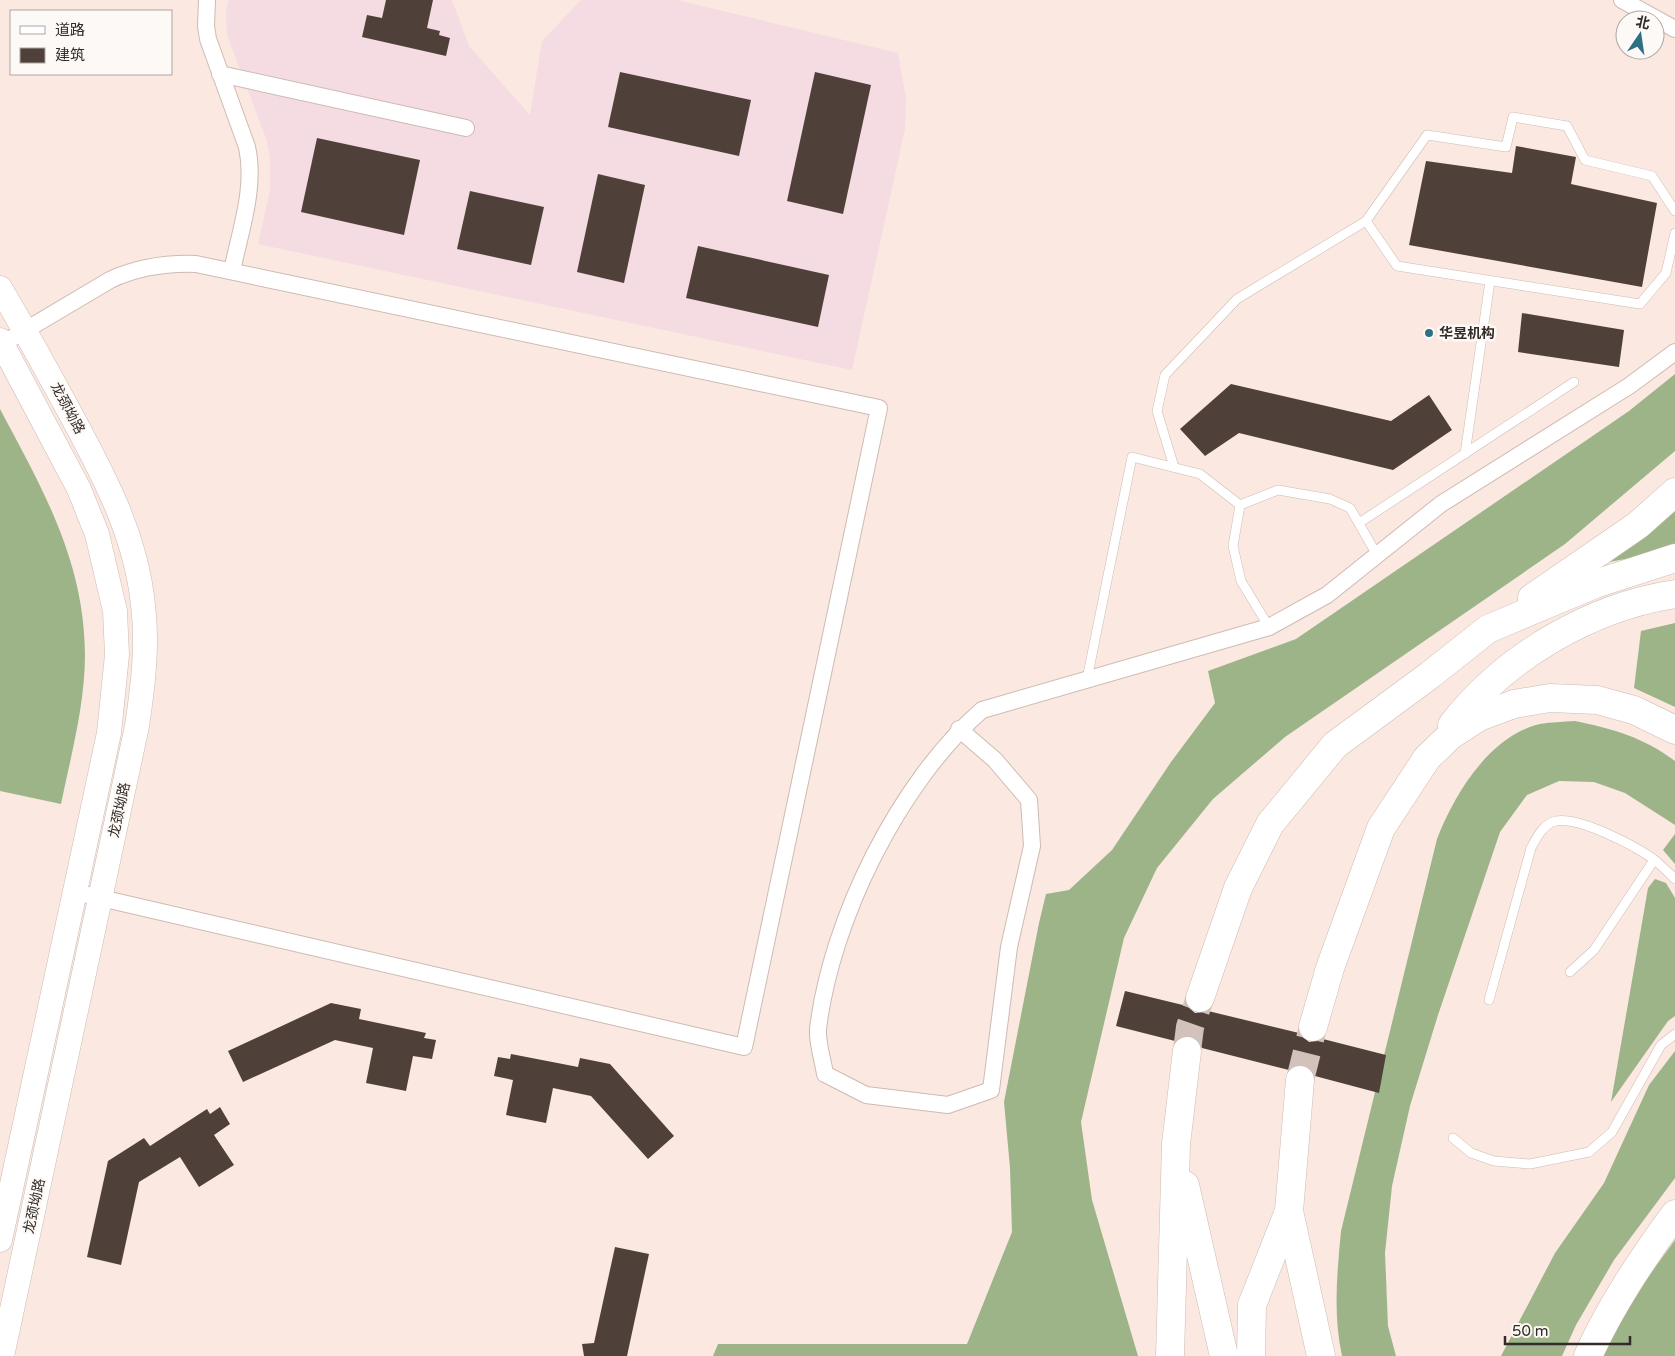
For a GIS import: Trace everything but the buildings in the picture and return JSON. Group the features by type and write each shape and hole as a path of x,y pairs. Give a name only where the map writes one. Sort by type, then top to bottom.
{"highway":[{"path":"1200,998 1238,888 1270,824 1335,745 1430,675 1488,629 1638,525 1675,492"},
{"path":"1488,629 1595,584 1675,558"},
{"path":"1313,1027 1330,968 1381,828 1427,758 1463,711 1519,660 1560,635 1604,613 1657,596 1675,594"},
{"path":"1427,758 1451,734 1479,717 1514,704 1550,698 1597,700 1662,722 1675,730"},
{"path":"1170,1356 1176,1144 1187,1051"},
{"path":"1251,1356 1252,1305 1289,1211 1300,1080"},
{"path":"1176,1144 1224,1356"},
{"path":"1289,1211 1321,1356"},
{"path":"1588,1356 1618,1298 1647,1252 1675,1214"}],"main road":[{"name":"龙颈坳路","path":"0,288 26,330 107,481 125,527 143,604 145,648 139,710 2,1356"},
{"name":"龙颈坳路","path":"0,1240 109,733 117,655 115,611 97,534 79,489 1,342"}],"street":[{"path":"207,0 206,26 208,39 250,160 250,188 232,271"},
{"path":"1622,0 1675,28"},
{"path":"220,74 466,128"},
{"path":"1,342 26,330 110,280 143,268 160,265 196,264 879,408 744,1048 75,892"},
{"path":"959,729 995,760 1029,800 1032,846 1009,947 991,1090 948,1106 866,1095 825,1074 818,1031 832,965 853,901 882,840 917,782 959,729 982,710 1269,627 1327,595 1441,504 1629,386 1675,352"}],"lane":[{"path":"1174,467 1156,412 1165,375 1238,299 1366,221 1427,135 1506,147 1513,117 1568,126 1585,160 1652,176 1675,210"},
{"path":"1366,221 1397,266 1640,304 1666,273 1675,232"},
{"path":"1465,454 1490,281"},
{"path":"1359,523 1574,382"},
{"path":"1087,679 1132,457 1200,474 1240,505"},
{"path":"1240,505 1278,490 1330,499 1350,508 1377,555"},
{"path":"1240,505 1233,546 1241,581 1269,627"},
{"path":"1489,1000 1531,848 1540,831 1556,821 1577,823 1634,847 1654,860 1675,879"},
{"path":"1570,972 1594,950 1654,860"},
{"path":"1453,1138 1471,1153 1494,1161 1530,1164 1589,1152 1612,1132 1661,1045 1675,1034"}],"shaded area":[{"path":"228,0 452,0 469,46 530,115 542,41 581,0 677,0 898,53 906,99 905,129 852,370 258,244 270,191 270,158 267,141 227,35 226,14"}],"green space":[{"path":"1675,374 1675,451 1565,544 1285,737 1213,799 1157,868 1124,938 1081,1122 1092,1200 1138,1356 713,1356 718,1344 967,1344 1012,1232 1010,1168 1004,1102 1046,894 1069,890 1112,850 1171,762 1215,703 1208,671 1296,639 1629,411"},
{"path":"0,409 46,497 58,527 69,557 83,620 85,654 83,692 61,804 0,791"},
{"path":"1675,492 1675,550 1576,568"},
{"path":"1675,623 1675,707 1634,688 1641,631"},
{"path":"1575,721 1627,735 1651,746 1675,761 1675,825 1625,793 1594,782 1559,781 1527,795 1500,832 1438,1015 1410,1106 1392,1186 1385,1253 1388,1326 1396,1356 1342,1356 1337,1325 1337,1278 1341,1231 1437,839 1453,804 1464,786 1489,754 1505,741 1522,731 1540,724"},
{"path":"1675,834 1675,864 1663,850"},
{"path":"1655,879 1666,883 1675,898 1675,1016 1668,1021 1611,1102 1648,888"},
{"path":"1675,1051 1675,1178 1614,1260 1576,1325 1562,1356 1501,1356 1555,1253 1604,1183 1649,1085"},
{"path":"1675,1240 1675,1356 1600,1356 1637,1292"}],"tunnel":[{"path":"1187,1051 1190,1027 1200,998"},
{"path":"1300,1080 1313,1027"}],"place":[{"name":"华昱机构","path":"1429,333"}]}
